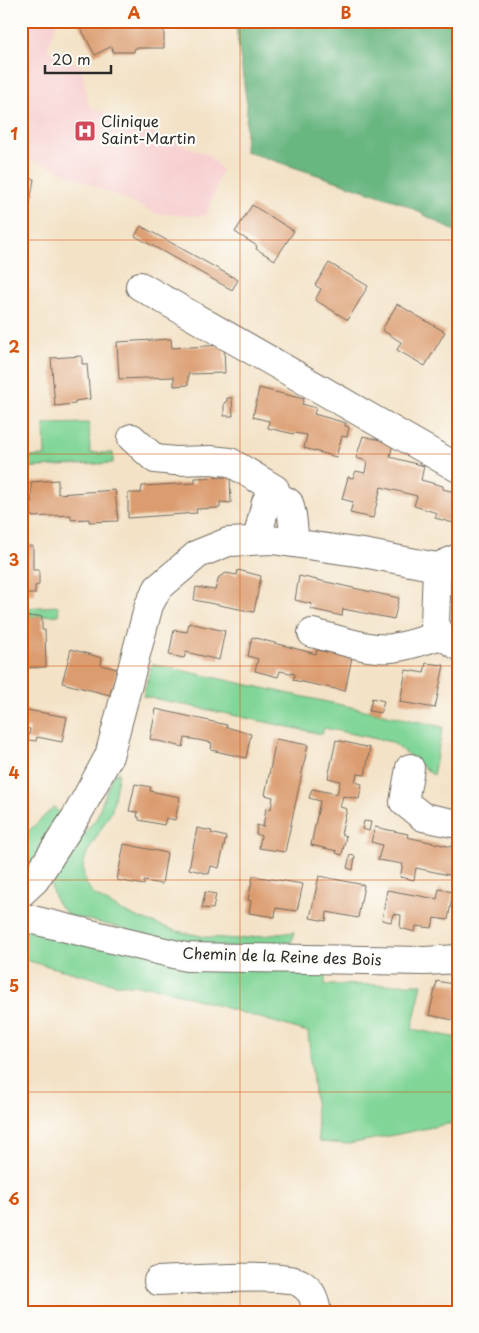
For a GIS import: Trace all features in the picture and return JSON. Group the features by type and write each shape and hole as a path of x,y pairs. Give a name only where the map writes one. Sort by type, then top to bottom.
{"street":[{"path":"140,286 458,468"},
{"path":"132,438 155,459 175,462 210,460 230,462 275,489 277,498"},
{"path":"257,540 266,502 272,498 283,498 289,502 295,543"},
{"path":"21,893 35,880 77,815 109,756 149,606 158,588 198,554 228,542 272,540 447,563 435,624 449,640"},
{"path":"312,633 365,646 391,648 416,643 449,640"},
{"path":"410,768 404,802 423,817 458,824"},
{"name":"Chemin de la Reine des Bois","path":"21,917 186,957 424,961 458,959"},
{"path":"158,1280 276,1278 300,1282 314,1296 317,1312"}],"shaded area":[{"name":"Clinique Saint-Martin","path":"21,21 57,21 47,50 81,66 89,106 210,156 222,170 206,216 158,214 49,166 21,157"}],"green space":[{"path":"235,21 458,21 458,233 402,203 245,151 247,105"},
{"path":"89,423 90,453 113,453 113,463 21,468 21,457 45,456 44,424"},
{"path":"58,606 59,615 21,617 21,608"},
{"path":"152,664 443,727 433,775 392,742 324,728 322,734 143,696"},
{"path":"119,771 112,810 87,853 83,866 84,880 93,894 122,911 147,921 177,931 206,937 238,939 294,932 290,947 197,947 68,915 56,902 51,887 53,871 96,819 112,777"},
{"path":"54,807 64,817 21,890 21,838"},
{"path":"21,925 325,969 325,985 422,984 412,1029 458,1038 458,1122 349,1144 319,1142 308,1032 155,987 116,984 21,959"}],"building":[{"path":"81,21 164,21 164,48 135,48 134,52 113,52 112,46 95,55 78,23"},
{"path":"21,177 34,179 28,215 21,214"},
{"path":"252,205 294,231 275,260 256,249 257,246 235,232"},
{"path":"141,226 238,280 232,290 135,236"},
{"path":"329,263 368,286 348,320 315,300 321,289 315,285"},
{"path":"397,304 445,332 425,366 397,350 401,342 382,330"},
{"path":"171,339 172,348 224,345 225,373 188,374 188,385 174,386 174,377 119,379 117,342"},
{"path":"82,356 82,364 87,364 90,399 75,401 75,404 55,406 51,358"},
{"path":"259,388 304,399 302,404 316,408 314,414 346,423 345,426 349,427 347,437 342,436 336,457 304,448 307,435 268,428 269,421 253,417"},
{"path":"227,398 232,398 233,416 224,416 224,403 227,401"},
{"path":"21,414 26,434 21,436"},
{"path":"363,436 393,443 390,457 424,466 421,480 443,486 443,489 458,493 457,524 435,518 437,513 414,506 417,496 381,487 373,518 350,513 353,502 342,499 348,477 353,478 356,471 365,473 367,461 356,458"},
{"path":"230,477 231,503 220,502 220,508 196,509 197,513 128,518 128,493 141,493 142,486 195,483 195,478"},
{"path":"58,480 58,494 115,490 118,521 89,522 89,519 71,520 71,515 32,517 31,482"},
{"path":"21,546 33,546 33,570 39,570 39,585 35,586 35,594 21,594"},
{"path":"238,570 261,576 254,612 194,600 196,587 215,590 219,577 226,573 237,575"},
{"path":"299,576 399,598 394,619 343,609 342,616 311,609 312,604 295,600"},
{"path":"42,616 42,630 45,630 46,667 21,668 21,617"},
{"path":"189,623 225,631 219,660 186,652 184,658 169,655 174,630 187,632"},
{"path":"252,637 316,654 317,650 352,657 345,691 293,680 295,674 280,671 278,677 255,671 258,659 248,656"},
{"path":"71,649 102,658 101,665 117,669 110,695 62,683"},
{"path":"426,663 444,665 435,708 400,702 406,670 424,673"},
{"path":"372,698 384,701 381,713 369,711"},
{"path":"21,709 67,717 62,742 37,737 36,741 28,740 30,729 21,727"},
{"path":"156,709 227,725 226,727 251,734 246,758 211,750 212,743 198,740 185,738 183,747 150,739"},
{"path":"276,739 308,745 285,852 259,848 261,836 256,834 257,825 263,827 266,808 271,809 273,797 265,795"},
{"path":"336,740 370,748 365,775 357,774 355,782 362,784 359,799 343,796 340,807 347,809 341,834 346,836 342,855 336,853 337,851 311,845 320,801 309,798 312,789 337,794 340,781 328,778"},
{"path":"458,758 458,788 451,787"},
{"path":"135,784 151,787 150,791 180,797 175,820 166,818 164,825 139,820 139,817 137,817 138,812 129,811"},
{"path":"364,821 371,822 369,831 362,829"},
{"path":"375,827 408,834 407,837 452,847 453,842 458,843 458,877 416,868 414,880 400,877 403,864 378,860 382,845 371,842"},
{"path":"197,828 212,831 211,833 226,837 219,868 211,866 209,874 189,869"},
{"path":"124,844 167,853 162,884 144,881 144,885 117,880"},
{"path":"350,855 355,856 353,870 347,868"},
{"path":"253,876 303,884 297,911 276,908 275,917 249,913 251,901 248,900"},
{"path":"319,876 364,885 358,918 327,912 326,921 310,918"},
{"path":"439,889 453,892 448,920 434,918 432,928 416,926 415,932 400,928 401,915 393,914 391,922 382,920 387,890 437,899"},
{"path":"205,892 216,894 213,909 202,908"},
{"path":"437,981 458,985 458,1021 429,1015"}],"place":[{"name":"Clinique Saint-Martin","path":"85,131"}]}
